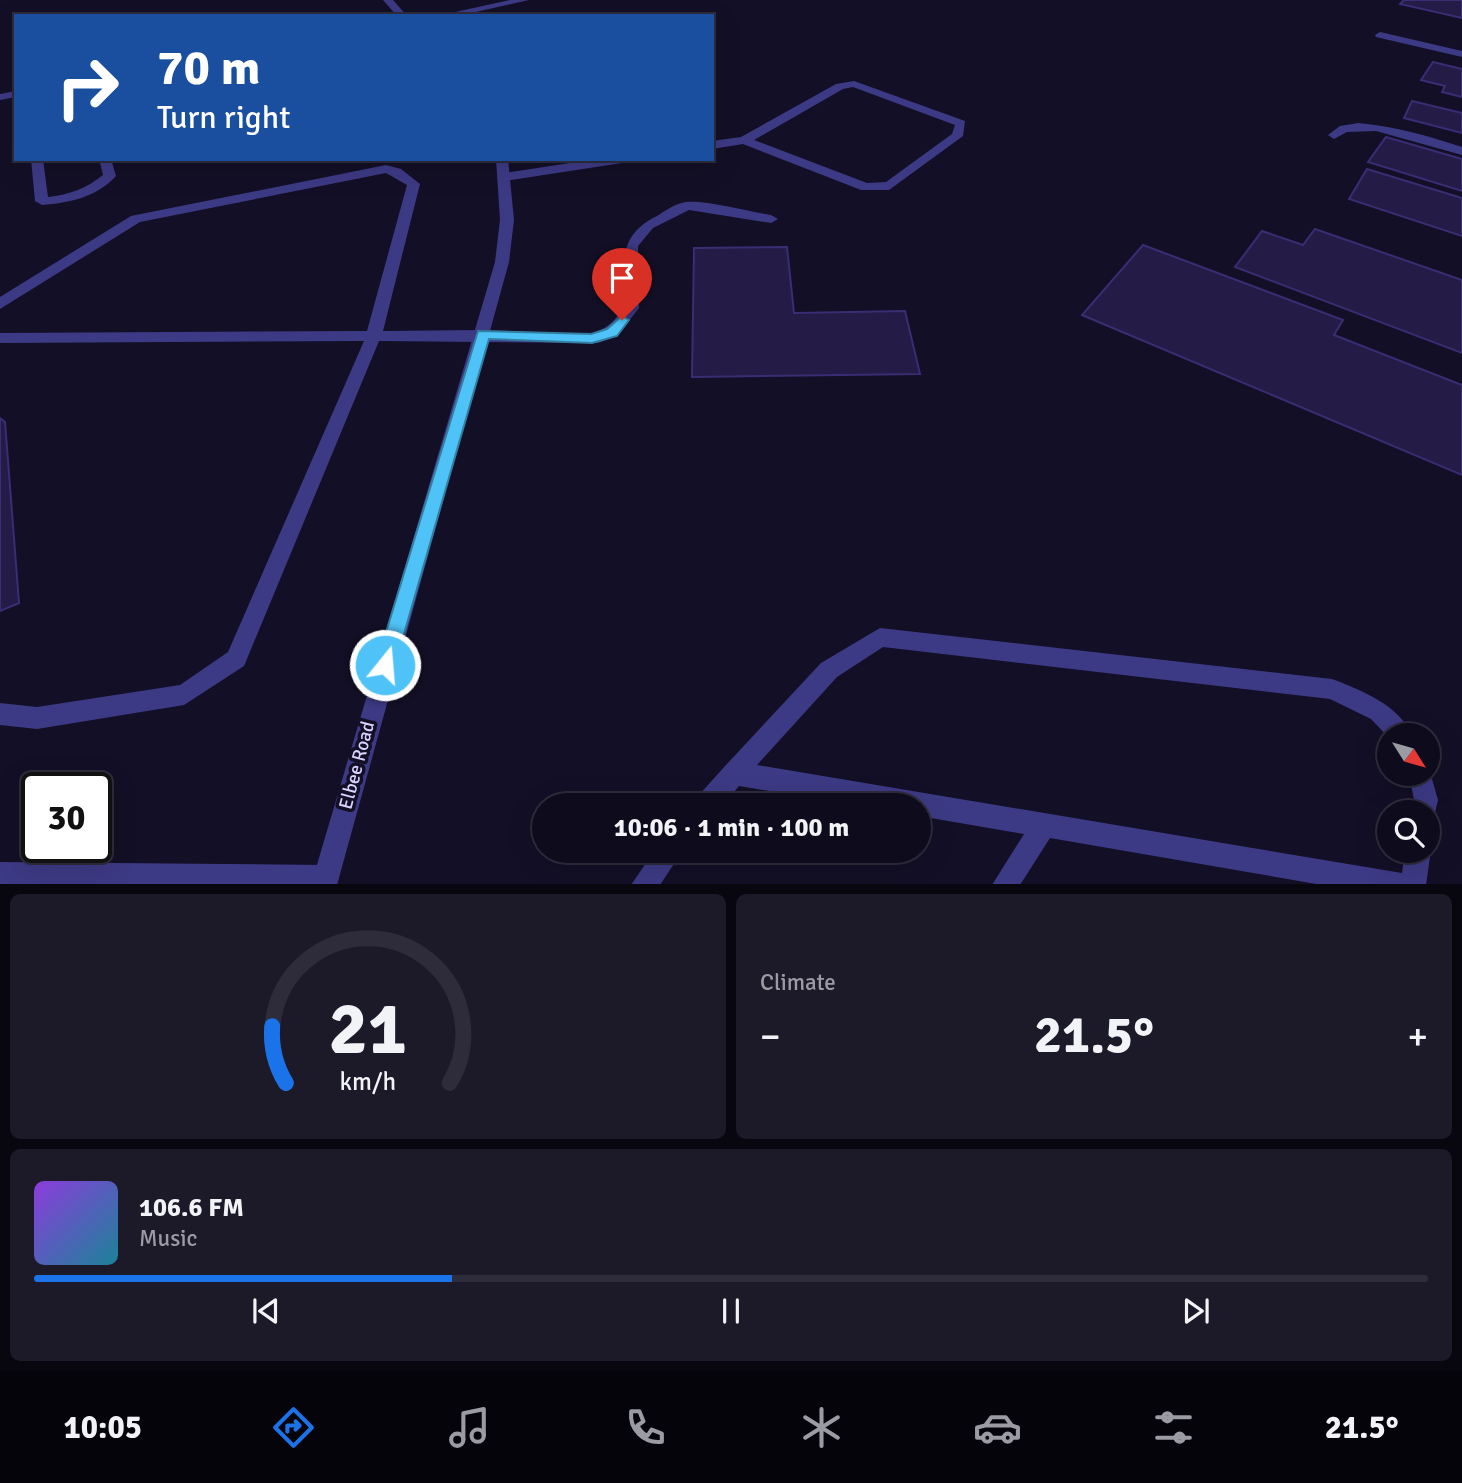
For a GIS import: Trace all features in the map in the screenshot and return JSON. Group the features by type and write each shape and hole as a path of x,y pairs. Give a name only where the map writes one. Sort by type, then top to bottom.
{"street":[{"path":"388,0 400,14"},
{"path":"452,14 524,0"},
{"path":"1380,35 1462,54"},
{"path":"714,145 744,140 840,86 854,84 961,123 957,136 889,186 866,187 744,140"},
{"path":"1334,135 1352,125 1372,127 1462,150"},
{"path":"37,161 42,201 68,200 96,188 110,176 106,161"},
{"path":"504,168 596,161"},
{"name":"Elbee Road","path":"325,881 502,262 507,220 504,168"},
{"path":"0,304 136,219 386,169 397,172 414,184 374,335 236,659 184,695 37,718 0,714"},
{"path":"0,338 483,335 592,339 612,332 631,308 631,246 648,225 687,205 771,219"},
{"path":"717,793 829,670 880,637 1332,689 1380,712 1390,723"},
{"path":"734,773 1400,884"},
{"path":"1005,884 1044,825"},
{"path":"644,884 661,863"},
{"path":"1413,884 1416,863"},
{"path":"0,875 325,881"}],"building":[{"path":"1404,0 1462,0 1462,18 1400,4"},
{"path":"1433,62 1462,69 1462,97 1442,92 1445,86 1421,80"},
{"path":"1412,101 1462,113 1462,133 1404,118"},
{"path":"1386,137 1462,159 1462,191 1368,162"},
{"path":"1367,169 1462,198 1462,236 1349,199"},
{"path":"1315,229 1462,280 1462,353 1235,267 1262,231 1303,245"},
{"path":"1143,245 1343,320 1334,335 1462,385 1462,475 1082,315"},
{"path":"787,247 794,313 905,311 920,374 692,377 694,248"},
{"path":"0,418 5,422 19,603 0,611"}],"route":[{"path":"385,665 483,335 592,339 612,332 622,320"}]}
